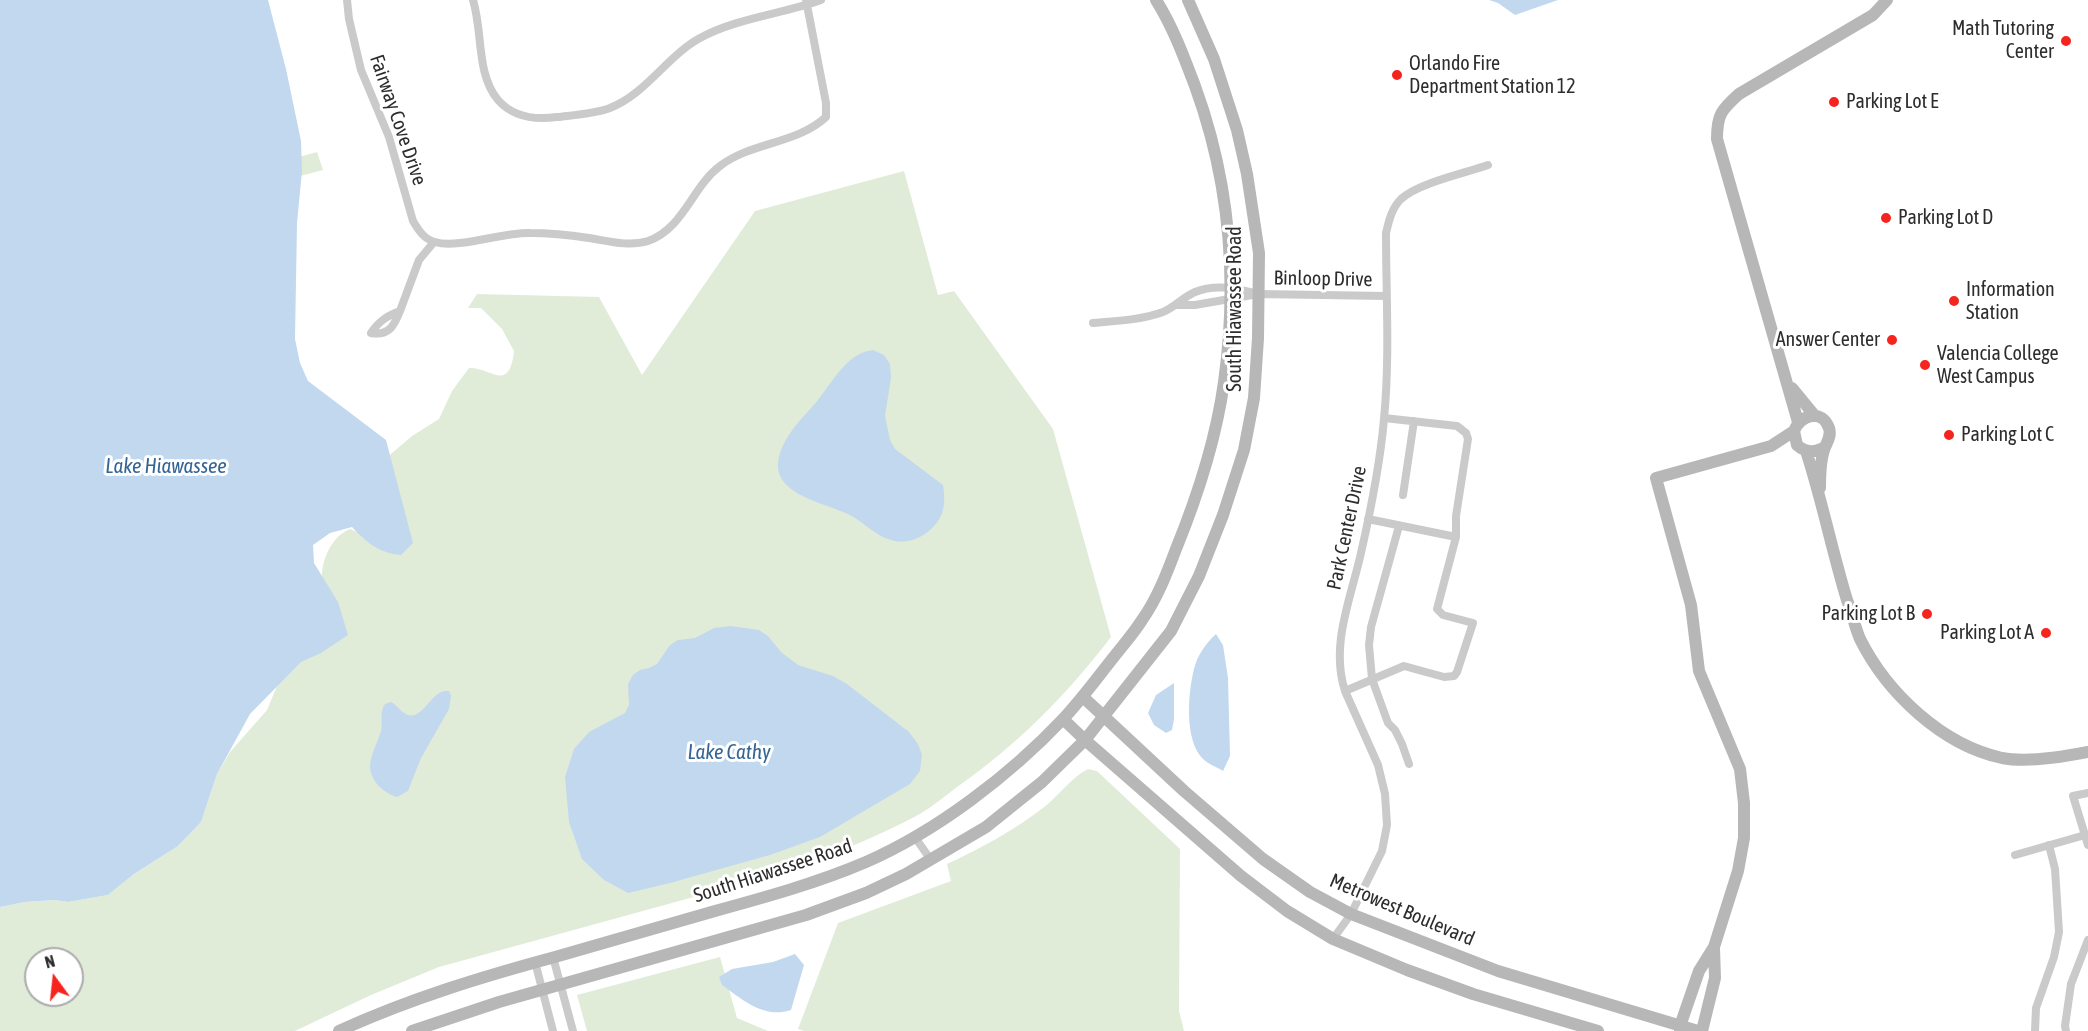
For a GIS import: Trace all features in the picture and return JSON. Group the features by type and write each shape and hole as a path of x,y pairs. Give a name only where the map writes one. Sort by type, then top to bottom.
{"street":[{"name":"Fairway Cove Drive","path":"347,0 349,19 361,69 389,136 413,221 420,233 434,242"},
{"path":"473,0 486,80 499,101 517,114 540,120 611,107 636,92 674,57 699,38 742,22 821,0"},
{"name":"South Hiawassee Road","path":"339,1031 431,993 820,880 867,862 914,836 982,791 1017,763 1083,697 1144,619 1167,573 1206,466 1220,413 1226,367 1231,252 1217,156 1203,107 1186,61 1165,14 1156,0"},
{"name":"South Hiawassee Road","path":"412,1031 473,1010 806,915 866,893 931,860 986,826 1042,782 1085,740 1172,631 1199,576 1223,515 1244,450 1254,398 1258,294 1258,253 1254,210 1245,163 1214,59 1188,0"},
{"path":"1887,0 1874,15 1739,94 1722,109 1717,124 1718,140 1784,377 1795,408 1796,427 1819,496 1837,566 1860,638 1884,680 1922,717 1957,742 2003,758 2052,759 2088,752"},
{"path":"400,311 419,260 434,242 450,244 526,232 553,233 626,243 646,241 662,234 678,219 717,168 733,156 814,128 826,117 826,103 806,3"},
{"name":"Park Center Drive","path":"1332,939 1351,914 1382,851 1387,825 1385,794 1378,765 1345,692 1339,651 1343,623 1376,483 1384,418 1387,361 1386,232 1390,215 1400,200 1414,190 1488,165"},
{"path":"1093,323 1149,316 1178,305 1193,292 1231,293"},
{"path":"1178,305 1195,305 1231,293"},
{"name":"Binloop Drive","path":"1231,293 1386,296"},
{"path":"1784,377 1815,416"},
{"path":"1680,1028 1699,971 1714,947 1738,871 1743,840 1744,803 1740,769 1699,671 1691,604 1656,478 1771,446 1806,417 1815,416 1823,419 1829,429 1829,439 1821,464 1819,496"},
{"path":"1345,692 1404,666 1444,677 1454,676 1473,623 1443,615 1437,609 1456,537 1456,516 1468,439 1466,434 1457,426 1384,418"},
{"path":"1403,495 1414,422"},
{"path":"1771,446 1789,445 1817,451 1825,447"},
{"path":"1368,519 1456,537"},
{"path":"1399,526 1371,627 1369,645 1372,679 1388,723 1395,729 1409,764"},
{"name":"Metrowest Boulevard","path":"1083,697 1184,791 1263,859 1310,892 1351,914 1497,971 1680,1028 1700,1031"},
{"path":"1063,719 1241,876 1287,911 1332,939 1473,994 1598,1031"},
{"path":"2088,792 2073,796 2088,845"},
{"path":"2015,855 2085,835"},
{"path":"914,836 931,860"},
{"path":"2035,1031 2036,1008 2054,957 2059,933 2055,869 2049,845"},
{"path":"2066,1031 2071,984 2088,940"},
{"path":"1700,1031 1714,978 1714,947"},
{"path":"553,957 573,1031"},
{"path":"536,962 553,1031"}],"green space":[{"path":"317,152 323,170 300,176 295,158"},
{"path":"904,171 938,295 954,291 1053,429 1111,637 1059,699 1021,736 934,804 920,814 869,839 781,873 439,967 371,995 295,1031 0,1031 0,907 25,902 55,900 68,902 108,895 134,874 178,846 201,822 217,774 230,752 267,710 322,579 323,564 329,550 344,532 350,529 360,533 378,465 412,436 439,419 452,391 469,368 498,375 508,372 514,351 502,329 481,308 468,308 477,294 599,297 642,375 755,211"},
{"path":"1088,769 1097,771 1180,849 1179,1011 1184,1031 804,1031 798,1029 838,923 951,881 947,864 1020,824 1043,808 1076,777"},
{"path":"720,957 737,1018 768,1031 587,1031 577,995"}],"water":[{"name":"Lake Hiawassee","path":"0,0 268,0 286,69 301,141 302,171 297,223 295,339 300,363 308,381 386,440 413,543 401,555 393,554 374,546 352,527 330,533 313,545 314,563 338,602 348,635 321,653 301,662 250,714 217,774 201,822 178,846 134,874 108,895 68,902 55,900 25,902 0,907"},
{"path":"1489,0 1558,0 1515,15 1498,3"},
{"path":"873,350 884,355 890,364 891,378 885,416 890,440 895,449 943,485 944,505 941,516 932,528 913,540 898,541 885,538 848,514 794,491 780,475 779,455 787,438 842,369 856,356"},
{"name":"Lake Cathy","path":"731,626 759,630 798,665 833,676 847,684 909,732 918,744 922,755 920,771 910,784 820,837 770,855 628,893 604,880 582,859 569,822 565,777 574,749 589,732 625,713 629,705 628,684 633,675 657,664 670,645 678,640 695,638 714,628"},
{"path":"1216,634 1223,645 1228,678 1230,756 1223,771 1205,761 1197,751 1190,729 1189,716 1190,691 1195,664 1202,650"},
{"path":"1174,683 1174,719 1172,730 1166,733 1154,725 1148,713 1156,695"},
{"path":"444,691 449,691 451,696 449,709 421,758 408,791 397,797 387,793 376,782 370,767 381,731 383,707 391,702 411,716 420,712 433,698"},
{"path":"795,954 804,965 791,1010 772,1012 754,1007 722,985 719,977 732,969 773,962"}],"place":[{"name":"Math Tutoring Center","path":"2066,41"},
{"name":"Orlando Fire Department Station 12","path":"1397,75"},
{"name":"Parking Lot E","path":"1834,102"},
{"name":"Parking Lot D","path":"1886,218"},
{"name":"Information Station","path":"1954,301"},
{"name":"Answer Center","path":"1892,340"},
{"name":"Valencia College West Campus","path":"1925,365"},
{"name":"Parking Lot C","path":"1949,435"},
{"name":"Parking Lot B","path":"1927,614"},
{"name":"Parking Lot A","path":"2046,633"}]}
